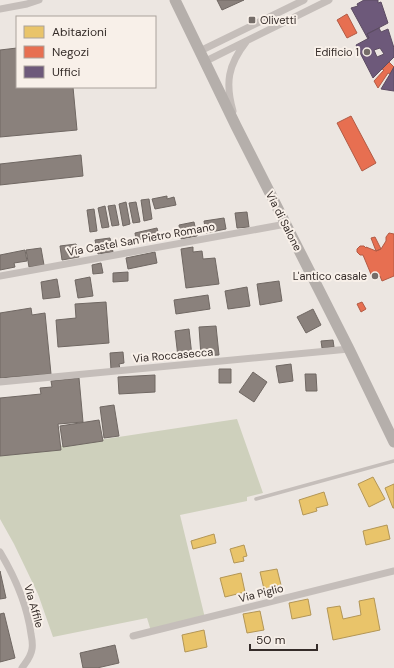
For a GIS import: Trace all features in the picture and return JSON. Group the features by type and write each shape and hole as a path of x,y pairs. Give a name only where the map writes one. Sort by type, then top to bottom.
{"street":[{"path":"0,9 39,0"},
{"name":"Via di Salone","path":"175,0 206,61 236,126 349,349 394,442"},
{"path":"200,51 304,0"},
{"path":"206,61 329,0"},
{"path":"236,126 229,97 228,81 234,60 248,40"},
{"name":"Via Castel San Pietro Romano","path":"0,276 286,224"},
{"name":"Via Roccasecca","path":"0,382 349,349"},
{"name":"Via Affile","path":"0,552 11,570 30,627 32,649 28,660 22,668"},
{"name":"Via Piglio","path":"133,636 394,571"}],"lane":[{"path":"256,499 394,461"}],"green space":[{"path":"237,419 263,493 247,497 247,501 180,515 205,618 151,631 147,618 53,637 38,594 0,519 0,455"}],"building: Abitazioni":[{"path":"373,477 385,499 369,507 358,484"},
{"path":"394,484 394,508 393,508 385,488"},
{"path":"324,492 328,505 316,508 317,511 303,515 299,500"},
{"path":"387,525 390,539 366,545 363,531"},
{"path":"214,534 216,543 193,549 191,541"},
{"path":"244,545 247,556 243,557 244,561 234,563 230,549"},
{"path":"277,569 281,585 264,589 260,572"},
{"path":"241,573 245,592 225,597 220,578"},
{"path":"374,598 380,630 333,640 327,608 340,606 343,619 361,615 359,601"},
{"path":"308,599 311,615 292,619 289,603"},
{"path":"260,611 264,630 247,633 243,614"},
{"path":"204,630 207,647 185,652 182,635"}],"building: Negozi":[{"path":"347,14 357,33 347,38 337,20"},
{"path":"389,62 394,67 378,88 374,81"},
{"path":"351,116 376,163 362,171 337,123"},
{"path":"389,233 394,234 394,276 382,281 380,276 373,279 363,255 360,255 357,252 357,249 360,246 364,246 376,251 381,249"},
{"path":"375,237 381,249 376,251 371,238"},
{"path":"362,302 366,309 361,312 357,304"}],"building: Uffici":[{"path":"364,0 378,0 378,3 381,2 388,23 367,34 368,39 351,8 358,6 357,4"},
{"name":"Edificio 1","path":"379,28 381,32 388,29 394,48 394,57 373,78 356,45 369,38 367,34","holes":["380,48 384,54 377,57 374,50"]},
{"path":"394,67 394,91 381,89 390,74"}],"building: Industria":[{"path":"217,0 244,0 222,10"},
{"path":"16,48 16,88 73,88 77,130 0,137 0,50"},
{"path":"81,155 83,176 0,185 0,164"},
{"path":"167,196 167,199 174,197 176,205 155,209 152,199"},
{"path":"149,199 152,219 144,221 141,200"},
{"path":"126,202 130,224 123,226 119,204"},
{"path":"136,202 140,222 133,223 129,203"},
{"path":"115,205 119,225 112,226 108,206"},
{"path":"105,206 109,227 102,228 98,208"},
{"path":"94,209 97,231 90,232 87,210"},
{"path":"247,212 249,227 237,228 235,213"},
{"path":"224,218 226,229 206,233 204,221"},
{"path":"194,222 197,236 181,239 179,225"},
{"path":"157,228 159,236 136,240 135,233"},
{"path":"110,238 113,252 98,254 95,240"},
{"path":"76,244 79,257 62,260 60,246"},
{"path":"193,247 193,252 202,251 203,259 215,258 219,284 186,288 181,249"},
{"path":"41,248 44,265 29,267 26,250"},
{"path":"25,250 27,261 14,263 15,267 0,270 0,255"},
{"path":"155,252 157,263 128,269 126,258"},
{"path":"101,263 103,273 93,274 92,265"},
{"path":"128,272 128,281 113,282 113,273"},
{"path":"90,277 93,296 78,298 75,280"},
{"path":"57,279 60,297 43,299 41,282"},
{"path":"279,281 282,301 260,305 257,284"},
{"path":"247,287 250,306 228,309 225,291"},
{"path":"208,295 210,309 176,314 174,300"},
{"path":"106,302 109,343 58,347 56,320 76,318 75,304"},
{"path":"31,308 32,315 45,313 51,374 0,378 0,313"},
{"path":"313,309 321,325 306,333 297,317"},
{"path":"216,326 219,355 201,356 199,327"},
{"path":"189,329 192,356 178,357 175,331"},
{"path":"333,340 334,347 322,348 321,341"},
{"path":"123,352 124,363 119,364 120,369 111,370 110,353"},
{"path":"291,364 293,381 279,383 276,366"},
{"path":"219,369 231,369 231,383 219,383"},
{"path":"253,372 267,382 254,402 239,392"},
{"path":"305,374 316,374 317,391 306,391"},
{"path":"155,375 155,392 119,394 118,377"},
{"path":"79,378 83,422 58,424 61,450 0,456 0,398 41,394 40,388 52,387 51,381"},
{"path":"114,405 119,436 104,438 100,407"},
{"path":"99,420 103,441 63,447 60,426"},
{"path":"0,571 6,598 0,599"},
{"path":"4,613 15,658 0,662 0,614"},
{"path":"115,645 119,663 97,668 83,668 80,653"}],"place":[{"name":"Olivetti","path":"252,20"},
{"name":"Edificio 1","path":"367,52"},
{"name":"L'antico casale","path":"375,276"}]}
